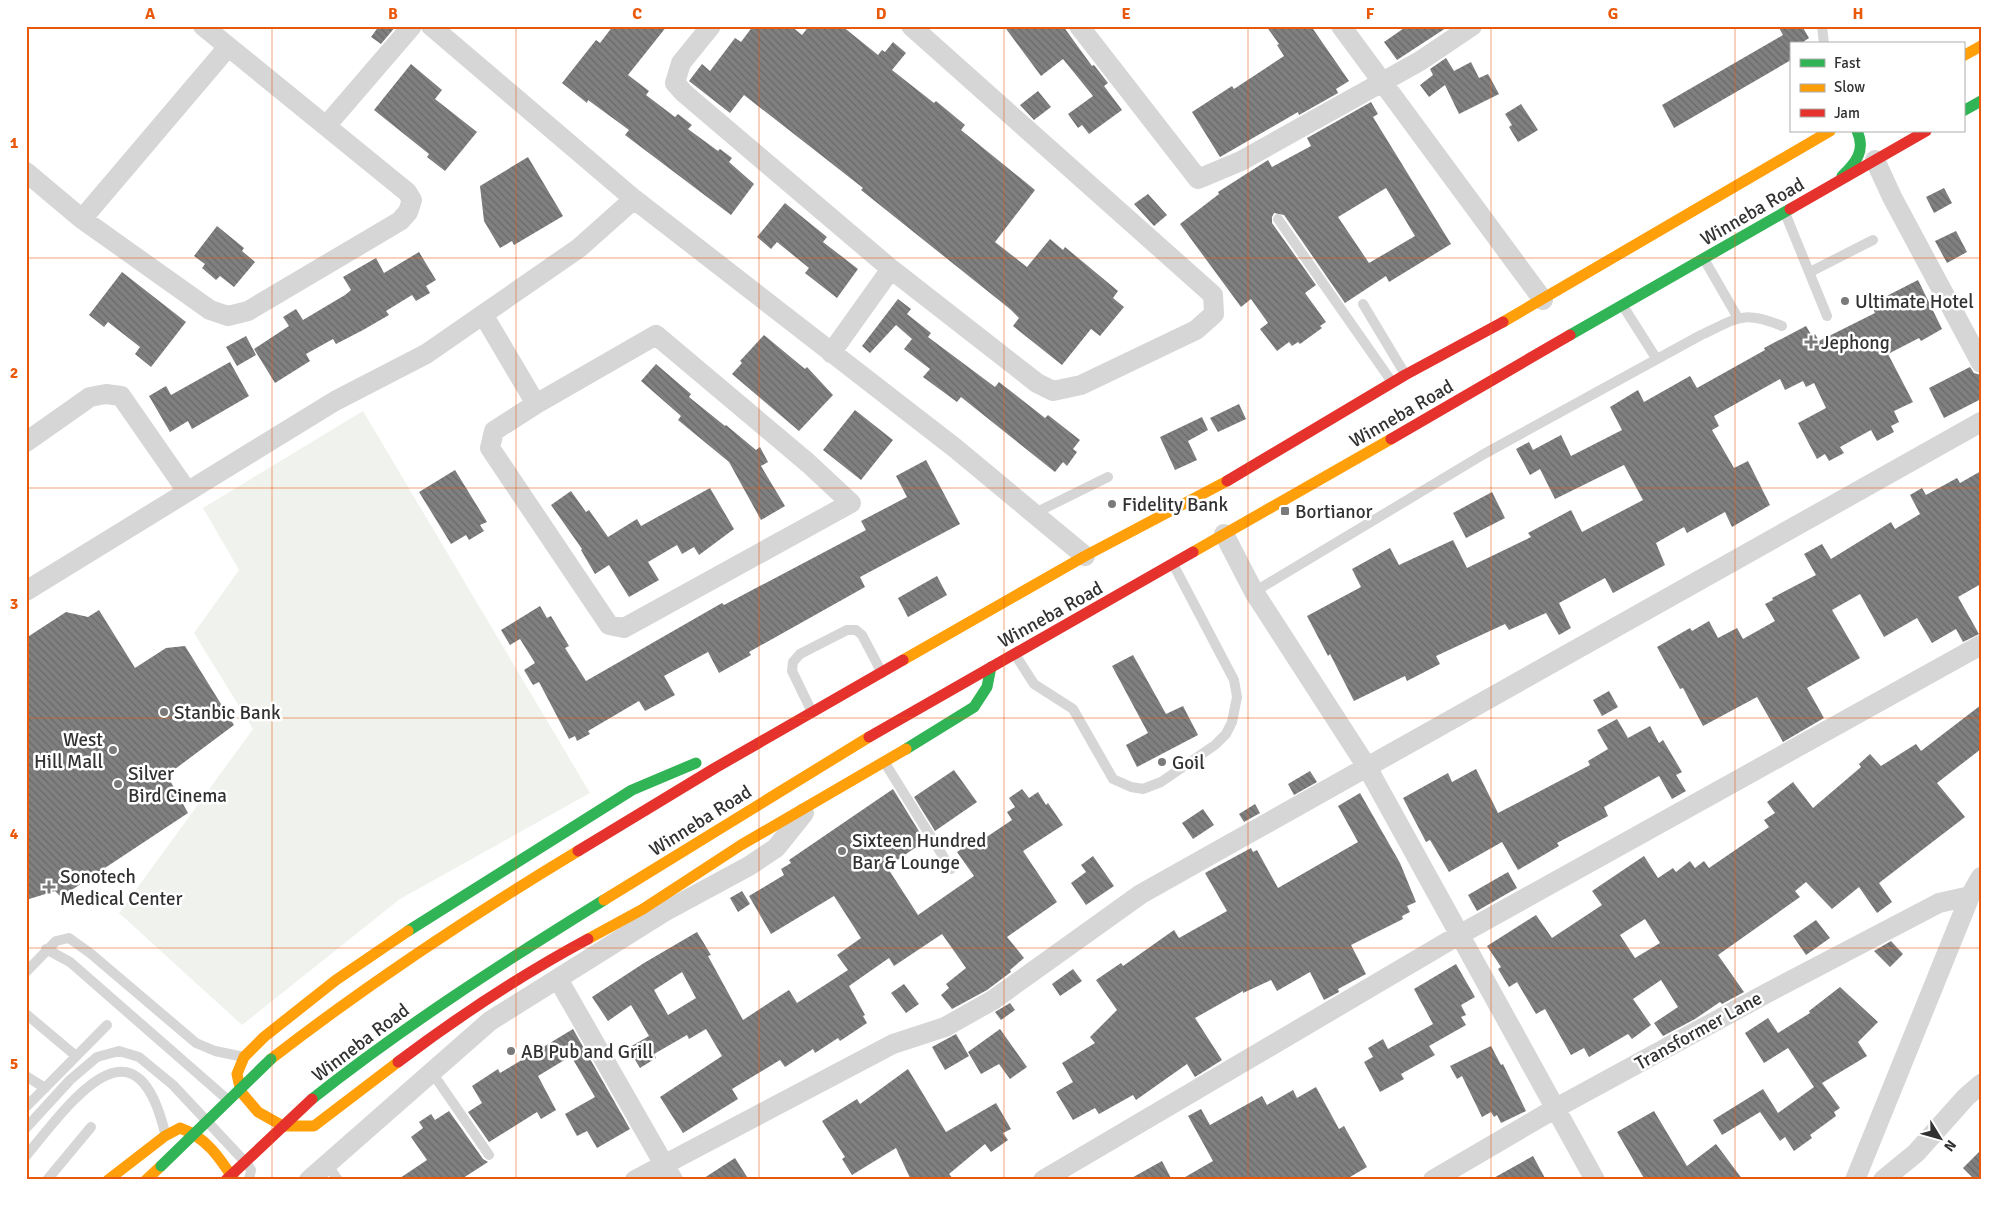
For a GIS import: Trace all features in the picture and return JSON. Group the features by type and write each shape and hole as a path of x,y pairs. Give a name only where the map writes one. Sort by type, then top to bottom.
{"highway":[{"path":"1964,55 1981,46"},
{"path":"1964,110 1981,101"},
{"name":"Winneba Road","path":"146,1180 271,1059 333,1011 502,897 715,768 882,674 1084,556 1253,466 1405,375 1543,300 1609,258 1828,132"},
{"path":"1834,184 1859,158 1862,146 1856,132"},
{"name":"Winneba Road","path":"226,1180 312,1099 375,1049 526,948 893,722 1924,132"},
{"path":"802,719 632,790 441,909 336,980 264,1037 244,1057 237,1074 241,1092 258,1112 283,1126 314,1126 456,1018 548,961 643,908 741,845 974,707 987,687 991,667"},
{"path":"108,1180 165,1136 180,1128 190,1130 217,1155 234,1180"}],"street":[{"path":"26,172 82,219 210,310 228,316 248,311 400,221 408,212 412,200 407,192 203,26"},
{"path":"326,126 412,26"},
{"path":"431,26 634,199 955,448 1084,556"},
{"path":"711,26 681,63 676,83 684,94 891,269 1037,383 1053,391 1081,385 1196,330 1214,314 1213,295 911,26"},
{"path":"1079,26 1198,179 1240,161 1420,61 1472,26"},
{"path":"1341,26 1543,300"},
{"path":"82,219 228,47"},
{"path":"1875,160 1892,197 1981,363"},
{"path":"26,591 335,401 426,354 484,316 579,248 634,199"},
{"path":"831,353 891,269"},
{"path":"484,316 536,404"},
{"path":"656,335 808,463 851,503 624,628 609,625 490,448 494,431 536,404 656,335"},
{"path":"26,442 90,397 106,394 121,396 187,491"},
{"path":"635,1180 668,1171 893,1044 945,1027 993,1000 1140,894 1981,422"},
{"path":"1224,534 1254,592 1367,767 1595,1180"},
{"path":"1043,1180 1459,935 1981,646"},
{"path":"309,1180 333,1172 431,1071 490,1021 664,912 763,857 776,848 808,807"},
{"path":"1855,1180 1970,896 1981,877"},
{"name":"Transformer Lane","path":"1433,1180 1556,1108 1769,992 1939,903 1970,896"},
{"path":"558,979 668,1171"},
{"path":"1883,1180 1916,1153 1966,1097 1981,1084"}],"lane":[{"path":"1822,26 1824,42"},
{"path":"1784,212 1827,316"},
{"path":"1278,219 1392,383"},
{"path":"1810,272 1873,240"},
{"path":"1704,258 1738,318"},
{"path":"1363,304 1405,375"},
{"path":"1623,305 1656,358"},
{"path":"1254,592 1323,553 1408,499 1476,459 1656,358 1738,318 1752,316 1782,326"},
{"path":"1033,514 1108,477"},
{"path":"1014,653 1034,684 1073,709 1113,779 1131,787 1143,788 1161,782 1215,745 1226,734 1232,722 1237,697 1234,680 1172,564"},
{"path":"812,713 792,671 793,662 800,654 846,630 856,630 862,635 882,674"},
{"path":"884,762 951,869"},
{"path":"26,972 46,949 56,941 69,938 90,953 196,1043 215,1051 244,1057"},
{"path":"46,949 70,962 235,1106"},
{"path":"26,1014 76,1056"},
{"path":"26,1107 107,1025"},
{"path":"26,1128 70,1080 97,1057 119,1051 139,1057 173,1085 247,1164 251,1170 249,1180"},
{"path":"26,1156 86,1088 102,1075 120,1071 136,1076 150,1092 158,1106 165,1136"},
{"path":"431,1071 489,1156"},
{"path":"26,1076 45,1088"},
{"path":"257,1125 284,1139"},
{"path":"300,1135 314,1126"},
{"path":"47,1180 91,1127"}],"shaded area":[{"path":"363,411 590,793 400,899 242,1025 119,913 253,729 194,633 239,570 203,508"}],"building":[{"path":"379,26 396,26 381,44 371,37"},
{"path":"613,26 667,26 628,75 649,91 646,95 675,117 678,114 692,125 688,129 718,151 720,149 732,158 729,162 754,184 731,215 625,135 629,130 588,100 587,103 562,83 596,40 600,43"},
{"path":"753,26 791,26 802,35 809,26 842,26 878,55 882,50 885,52 893,42 906,53 892,70 934,103 936,101 965,125 961,130 1035,190 995,242 1027,267 1050,239 1063,250 1065,247 1118,291 1113,298 1124,307 1100,336 1091,329 1062,365 1013,326 1019,318 1010,309 861,190 863,188 744,95 730,113 689,81 702,64 710,71 735,38 741,42"},
{"path":"1004,26 1063,26 1092,66 1094,65 1108,83 1104,86 1122,110 1089,134 1082,125 1078,128 1068,114 1093,96 1063,59 1041,76"},
{"path":"1266,26 1311,26 1349,81 1336,89 1338,93 1299,115 1298,112 1220,157 1192,112 1232,86 1234,89 1284,56 1277,45 1279,44"},
{"path":"1407,26 1449,26 1397,60 1384,42"},
{"path":"1778,26 1802,26 1809,38 1803,42 1790,42 1790,61 1674,128 1662,105 1783,35"},
{"path":"1446,58 1454,71 1471,62 1479,78 1488,74 1499,94 1459,114 1445,85 1429,97 1420,85 1433,75 1430,69"},
{"path":"411,64 442,90 435,99 477,132 445,171 427,157 429,154 374,110"},
{"path":"1038,91 1051,107 1034,120 1020,105"},
{"path":"1371,102 1378,114 1373,117 1451,244 1389,282 1386,276 1345,303 1284,215 1274,213 1272,223 1316,285 1305,293 1326,322 1320,326 1322,328 1300,344 1298,342 1292,346 1289,342 1277,351 1260,329 1268,323 1251,299 1241,307 1180,224 1219,194 1218,192 1268,160 1272,167 1311,146 1307,138","holes":["1386,188 1415,236 1369,263 1338,217"]},
{"path":"1521,104 1538,130 1518,142 1509,127 1512,125 1505,114"},
{"path":"528,157 563,216 514,245 512,241 500,248 484,221 480,186"},
{"path":"1944,188 1952,203 1934,213 1926,197"},
{"path":"1148,194 1167,215 1154,226 1134,204"},
{"path":"785,203 827,237 823,242 858,269 837,298 805,273 809,268 777,242 771,249 757,237"},
{"path":"217,226 244,248 242,251 255,262 234,287 220,276 216,280 202,268 205,264 194,256"},
{"path":"1956,231 1967,252 1947,263 1935,241"},
{"path":"419,252 436,280 426,286 430,293 416,301 412,295 386,311 389,315 363,330 336,344 333,339 306,354 310,361 275,383 254,349 289,326 283,317 296,309 303,320 345,295 351,290 343,277 376,258 384,273"},
{"path":"122,272 186,322 151,367 135,354 140,347 108,322 104,327 89,315"},
{"path":"1918,280 1942,329 1921,341 1919,338 1888,354 1913,402 1894,411 1899,422 1891,426 1894,432 1877,441 1871,430 1840,447 1844,453 1829,461 1825,454 1817,459 1798,423 1826,408 1814,383 1806,387 1803,381 1785,390 1780,379 1714,416 1719,426 1712,430 1734,468 1748,461 1770,505 1732,527 1725,512 1687,533 1684,527 1656,543 1665,565 1613,593 1605,578 1559,603 1571,628 1559,635 1546,613 1509,630 1505,624 1436,656 1440,664 1407,681 1405,676 1354,701 1330,654 1328,656 1307,616 1361,587 1352,569 1390,548 1399,565 1453,540 1467,568 1531,537 1528,533 1571,510 1582,532 1643,500 1624,465 1555,499 1540,469 1530,475 1516,449 1529,442 1533,450 1561,435 1571,456 1622,430 1610,407 1638,390 1644,402 1690,376 1697,388 1765,350 1764,348 1806,326 1812,336 1815,334 1819,341 1875,313 1871,304"},
{"path":"898,299 911,309 907,314 931,333 928,337 995,387 999,382 1045,418 1048,415 1080,440 1073,449 1077,452 1067,466 1063,462 1055,472 961,397 957,402 923,377 930,369 904,349 912,339 896,325 870,353 862,346"},
{"path":"764,335 805,369 807,367 833,395 799,431 732,374 742,363 740,361"},
{"path":"246,336 256,355 237,366 226,347"},
{"path":"230,362 249,396 192,429 188,421 170,432 149,396 166,386 171,395"},
{"path":"656,364 691,394 689,397 725,426 756,450 760,447 768,462 761,466 785,506 761,520 729,462 678,420 681,416 641,381"},
{"path":"1970,367 1974,373 1981,375 1981,399 1944,418 1929,388"},
{"path":"1239,404 1246,419 1218,432 1210,418"},
{"path":"855,410 893,440 861,480 823,450"},
{"path":"1202,417 1208,430 1188,441 1197,460 1175,470 1160,437"},
{"path":"926,460 960,524 860,577 865,587 749,652 751,655 719,673 708,652 664,676 675,695 645,711 639,701 588,731 590,734 577,741 575,736 569,739 539,682 533,685 524,670 535,663 520,639 510,645 501,630 540,606 547,618 551,616 569,646 565,648 586,681 722,603 724,605 866,530 861,521 907,497 896,476"},
{"path":"455,470 487,522 480,525 484,531 469,540 466,535 451,544 419,492"},
{"path":"1981,471 1981,584 1958,597 1979,634 1963,642 1956,629 1932,643 1917,618 1884,637 1860,594 1832,610 1860,658 1807,688 1824,718 1783,742 1757,697 1703,726 1683,688 1680,689 1657,647 1690,628 1692,631 1709,621 1718,638 1737,628 1743,639 1775,621 1765,604 1773,600 1772,598 1816,575 1804,554 1822,544 1831,559 1891,522 1895,529 1920,514 1910,495 1922,488 1926,495 1957,478 1960,483"},
{"path":"710,488 734,529 699,555 694,547 682,554 677,545 648,562 659,580 629,597 609,565 595,574 582,549 551,505 571,491 586,512 589,510 608,537 637,519 641,526"},
{"path":"1492,492 1505,518 1466,538 1453,513"},
{"path":"937,576 947,595 908,617 898,598"},
{"name":"West Hill Mall","path":"99,610 135,668 166,648 185,646 234,725 167,775 188,813 61,897 55,891 26,900 26,638 66,612 88,617"},
{"path":"1133,655 1166,714 1183,706 1198,735 1137,767 1126,745 1148,733 1112,666"},
{"path":"1609,691 1618,707 1602,716 1593,700"},
{"path":"1981,705 1981,749 1937,783 1965,817 1879,883 1892,902 1877,913 1859,887 1832,909 1806,882 1795,891 1800,897 1718,955 1744,992 1722,1004 1720,1002 1695,1019 1663,1036 1654,1023 1678,1007 1661,980 1633,999 1651,1025 1632,1039 1628,1034 1589,1057 1584,1048 1571,1055 1545,1009 1536,1014 1517,982 1509,987 1498,969 1501,967 1487,946 1536,915 1552,938 1602,905 1592,891 1644,856 1658,878 1673,868 1676,872 1690,861 1695,868 1704,861 1709,868 1769,827 1764,820 1775,813 1767,802 1793,782 1813,808 1861,767 1859,764 1870,754 1881,766 1916,744 1921,751","holes":["1645,919 1660,943 1635,958 1620,935"]},
{"path":"1617,719 1628,738 1650,726 1659,743 1663,740 1682,772 1676,775 1686,791 1672,799 1659,776 1604,807 1608,816 1557,843 1559,846 1518,870 1502,842 1449,872 1430,840 1426,842 1403,798 1448,773 1452,782 1476,769 1498,813 1590,765 1588,761 1608,749 1597,730"},
{"path":"954,770 977,802 935,831 914,797"},
{"path":"1310,771 1317,782 1294,795 1288,784"},
{"path":"893,789 925,841 887,867 918,915 974,876 957,852 983,834 985,838 1012,820 1007,812 1015,807 1009,798 1022,789 1029,798 1038,792 1063,825 1023,851 1057,902 1007,937 1024,958 1010,970 1011,972 987,990 952,1009 941,995 949,988 946,984 966,968 942,934 894,966 889,958 849,986 865,1015 863,1016 867,1023 840,1041 838,1038 815,1053 813,1049 785,1067 780,1060 732,1089 738,1099 683,1133 660,1097 722,1056 706,1029 689,1039 687,1035 654,1054 656,1058 640,1068 628,1048 649,1036 631,1005 608,1021 592,997 644,963 697,932 711,955 708,956 743,1020 789,990 797,1003 848,970 837,955 861,938 834,896 771,934 749,896 784,875 781,869 791,863 789,860","holes":["682,972 696,998 668,1015 654,990"]},
{"path":"1360,793 1400,863 1416,902 1407,906 1410,912 1402,916 1403,919 1351,945 1366,974 1338,989 1339,992 1324,1000 1310,972 1277,991 1271,980 1243,993 1243,991 1195,1018 1222,1060 1195,1077 1187,1064 1136,1100 1133,1095 1099,1114 1095,1108 1073,1120 1056,1092 1073,1082 1062,1063 1095,1043 1090,1037 1117,1010 1096,980 1121,963 1123,966 1174,930 1179,938 1227,911 1205,873 1251,848 1253,852 1257,850 1278,888 1358,842 1338,806"},
{"path":"1255,804 1260,813 1244,822 1239,814"},
{"path":"1203,809 1214,825 1193,839 1182,823"},
{"path":"1093,856 1114,886 1086,905 1071,883 1086,872 1081,865"},
{"path":"1508,872 1517,888 1477,911 1468,895"},
{"path":"742,891 750,904 738,912 730,898"},
{"path":"1816,920 1830,938 1806,955 1793,936"},
{"path":"1891,941 1903,954 1890,967 1874,951"},
{"path":"1456,964 1475,997 1461,1005 1466,1015 1461,1017 1466,1025 1429,1046 1435,1055 1401,1074 1404,1079 1380,1092 1364,1062 1373,1057 1368,1048 1383,1039 1388,1049 1433,1024 1414,989"},
{"path":"1073,969 1082,981 1060,996 1052,984"},
{"path":"904,984 919,1004 906,1013 891,993"},
{"path":"1840,987 1878,1022 1858,1042 1867,1056 1822,1083 1840,1108 1834,1112 1836,1116 1810,1135 1812,1138 1794,1151 1785,1137 1780,1141 1760,1112 1722,1135 1713,1120 1763,1089 1778,1113 1814,1087 1788,1048 1764,1063 1745,1033 1768,1018 1778,1033 1810,1013 1809,1011"},
{"path":"1010,1003 1015,1010 1001,1020 995,1012"},
{"path":"573,1029 630,1129 597,1148 587,1131 577,1136 565,1114 595,1097 571,1056 538,1076 556,1110 541,1119 537,1112 489,1142 468,1112 482,1103 472,1086 498,1069 500,1073"},
{"path":"1000,1029 1027,1067 1010,1079 999,1064 981,1074 968,1052"},
{"path":"956,1034 969,1056 945,1070 932,1047"},
{"path":"1491,1046 1501,1065 1503,1064 1526,1111 1501,1123 1497,1115 1494,1117 1491,1112 1482,1117 1462,1076 1457,1079 1450,1066"},
{"path":"908,1069 946,1132 996,1103 1011,1129 1003,1133 1008,1140 991,1152 985,1144 949,1174 954,1180 911,1180 896,1148 852,1175 842,1159 845,1157 822,1121 857,1099 860,1104"},
{"path":"1316,1087 1339,1129 1344,1126 1367,1167 1345,1180 1180,1180 1213,1161 1188,1116 1201,1109 1210,1125 1262,1096 1267,1105 1293,1090 1297,1098"},
{"path":"449,1111 483,1159 488,1162 460,1180 397,1180 427,1160 411,1137 423,1128 419,1122 431,1114 435,1120"},
{"path":"1654,1111 1687,1166 1716,1144 1743,1180 1645,1180 1617,1132"},
{"path":"1981,1150 1981,1180 1975,1180 1963,1168"},
{"path":"1533,1156 1546,1180 1490,1180"},
{"path":"735,1158 749,1180 701,1180"},
{"path":"1162,1161 1172,1180 1128,1180"}],"traffic: fast":[{"path":"1964,110 1981,101"},
{"path":"1842,176 1852,166 1858,156 1860,138 1857,132"},
{"path":"1570,335 1790,209"},
{"path":"906,749 974,707 987,687 991,667"},
{"path":"408,931 632,790 696,763"},
{"path":"312,1099 418,1020 604,900"},
{"path":"161,1166 271,1059"}],"traffic: slow":[{"path":"1964,55 1981,46"},
{"path":"1503,322 1828,132"},
{"path":"1193,552 1391,439"},
{"path":"903,660 1085,556 1227,481"},
{"path":"604,900 869,737"},
{"path":"588,939 643,909 741,845 906,749"},
{"path":"271,1059 345,1003 422,950 578,851"},
{"path":"398,1062 314,1126 283,1126 258,1112 241,1092 237,1074 244,1057 264,1037 336,980 408,931"},
{"path":"108,1180 165,1136 180,1128 197,1137 212,1149 234,1180"},
{"path":"146,1180 161,1166"}],"traffic: jam":[{"path":"1790,209 1924,132"},
{"path":"1227,481 1405,375 1503,322"},
{"path":"1391,439 1570,335"},
{"path":"869,737 1193,552"},
{"path":"578,851 715,768 903,660"},
{"path":"398,1062 444,1028 491,997 588,939"},
{"path":"226,1180 312,1099"}],"place":[{"name":"Ultimate Hotel","path":"1845,301"},
{"name":"Jephong","path":"1811,342"},
{"name":"Fidelity Bank","path":"1112,504"},
{"name":"Bortianor","path":"1285,511"},
{"name":"Stanbic Bank","path":"164,712"},
{"name":"West Hill Mall","path":"113,750"},
{"name":"Goil","path":"1162,762"},
{"name":"Silver Bird Cinema","path":"118,784"},
{"name":"Sixteen Hundred Bar & Lounge","path":"842,851"},
{"name":"Sonotech Medical Center","path":"49,887"},
{"name":"AB Pub and Grill","path":"511,1051"}]}
